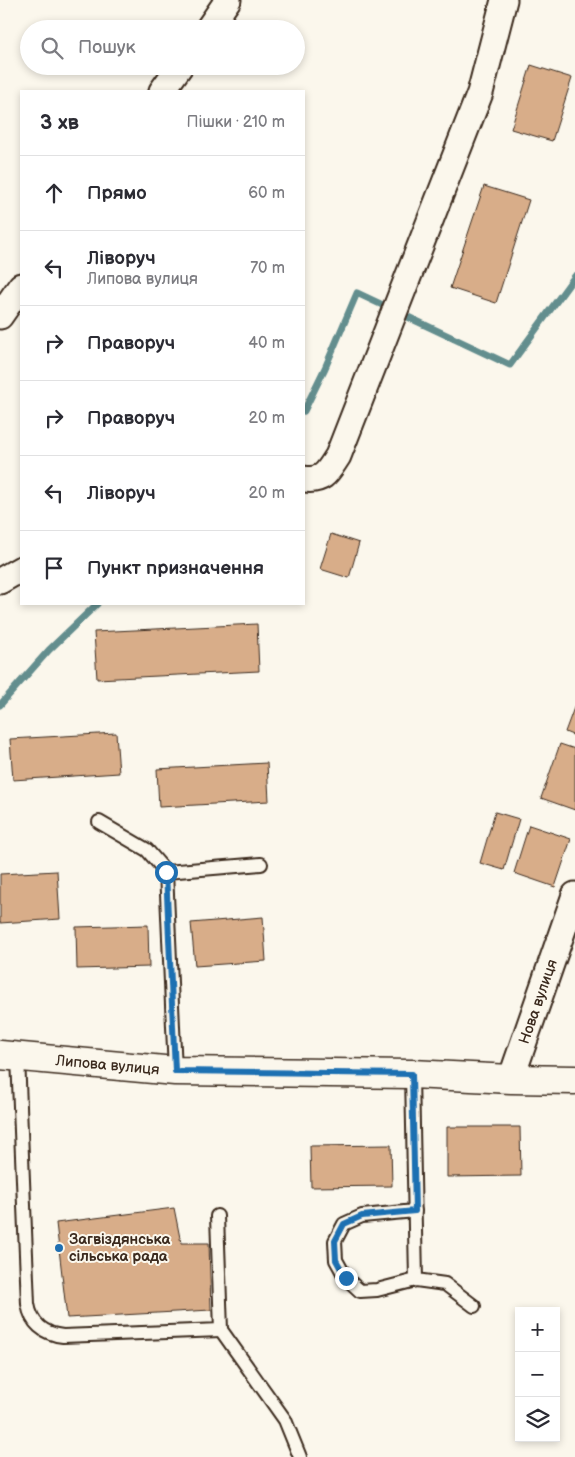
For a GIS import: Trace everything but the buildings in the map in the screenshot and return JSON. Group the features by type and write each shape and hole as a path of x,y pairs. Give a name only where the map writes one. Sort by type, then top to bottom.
{"street":[{"path":"214,20 228,0"},
{"path":"305,479 316,480 325,475 338,456 480,93 504,0"},
{"path":"163,90 174,75"},
{"path":"0,316 20,287"},
{"path":"0,581 20,571"},
{"name":"Нова вулиця","path":"511,1080 575,895"},
{"name":"Липова вулиця","path":"9,1056 175,1071 412,1074 511,1080 575,1080"}],"lane":[{"path":"99,822 146,850 166,872 175,1071"},
{"path":"166,872 261,864"},
{"path":"9,1056 28,1304 33,1320 46,1332 63,1336 221,1330"},
{"path":"412,1074 416,1280"},
{"path":"415,1211 362,1216 344,1224 335,1241 336,1260 346,1278 360,1292 377,1290 416,1280 445,1284 474,1306"},
{"path":"217,1216 221,1330 285,1420 300,1457"}],"waterway":[{"path":"305,409 357,293 510,365 575,276"},
{"path":"0,705 49,650 96,605"}],"place":[{"name":"Загвіздянська сільська рада","path":"59,1248"}],"route":[{"path":"166,872 175,1071 412,1074 415,1211 362,1216 344,1224 335,1241 336,1260 346,1278"}]}
